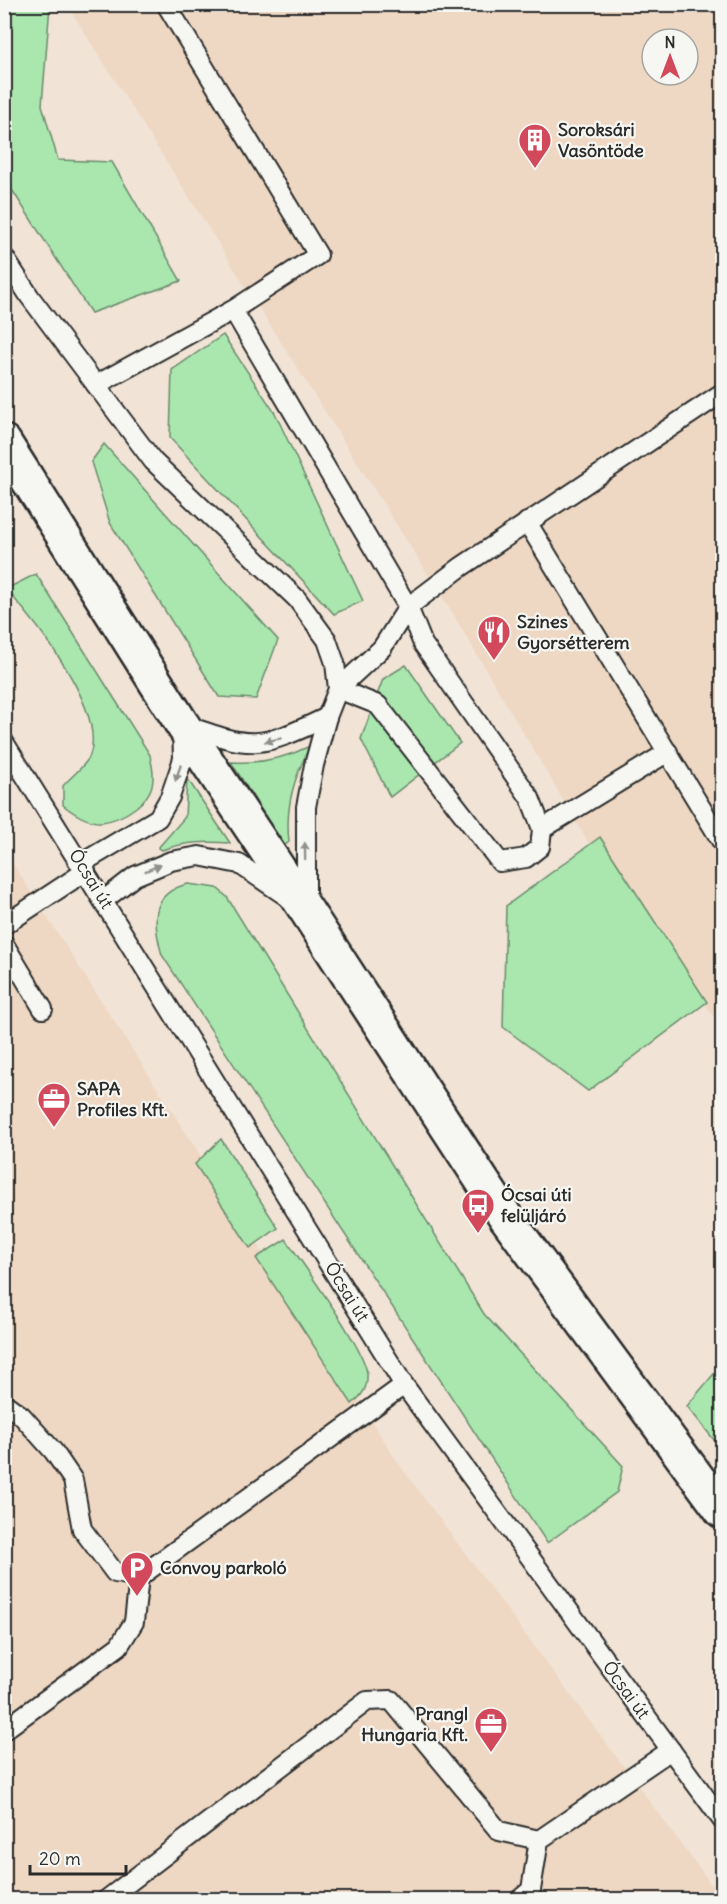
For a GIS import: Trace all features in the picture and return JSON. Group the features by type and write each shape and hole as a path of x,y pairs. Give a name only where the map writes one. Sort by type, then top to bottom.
{"main road":[{"path":"4,441 182,724 505,1216 723,1511"}],"lane":[{"path":"96,385 233,310 318,255 166,4"},
{"path":"4,257 30,297 153,461 297,599 327,639 335,663 338,689"},
{"path":"233,310 408,607 423,644 530,798 542,829 540,847 526,858 500,862 378,705 338,689"},
{"path":"306,910 306,807 327,717 338,689 382,648 408,607 527,522 723,393"},
{"path":"527,522 723,842"},
{"path":"4,925 84,867 158,818 170,797 183,759 182,724 233,742 256,744 280,740 327,717"},
{"name":"Ócsai út","path":"4,742 84,867 404,1385 723,1820"},
{"path":"542,829 668,752"},
{"path":"104,900 135,876 171,861 199,856 239,864 306,910"},
{"path":"4,944 43,1010"},
{"path":"4,1403 22,1416 42,1438 73,1480 82,1529 115,1573 139,1577 404,1385"},
{"path":"4,1730 119,1646 134,1623 139,1577"},
{"path":"106,1899 367,1701 391,1700 499,1831 539,1840"},
{"path":"519,1899 531,1890 539,1840 671,1750"}],"shaded area":[{"path":"67,5 722,5 722,1028 595,854 448,606"},
{"path":"4,850 401,1467 722,1899 5,1899"}],"green space":[{"path":"5,4 50,5 42,105 58,160 112,162 181,281 91,313 5,179"},
{"path":"223,335 275,413 363,601 334,614 170,438 172,370"},
{"path":"104,444 278,640 256,699 219,697 110,523 91,462"},
{"path":"36,574 150,755 153,776 148,795 135,808 110,820 92,821 63,805 63,786 88,759 92,736 88,714 65,667 50,643 6,589"},
{"path":"406,665 460,743 390,797 361,739 383,679"},
{"path":"310,746 299,769 292,792 288,816 289,842 284,846 231,762 272,760"},
{"path":"187,778 230,843 195,843 162,850 158,848 185,817"},
{"path":"600,837 707,1002 588,1091 503,1027 506,906"},
{"path":"188,884 217,888 227,897 484,1314 623,1466 617,1492 547,1543 162,955 156,921 160,902 175,888"},
{"path":"221,1139 278,1228 250,1248 195,1164"},
{"path":"286,1239 345,1326 363,1361 367,1373 366,1387 352,1404 256,1258"},
{"path":"722,1364 722,1450 687,1406"}],"place":[{"name":"Soroksári Vasöntöde","path":"535,169"},
{"name":"Szines Gyorsétterem","path":"494,661"},
{"name":"SAPA Profiles Kft.","path":"54,1128"},
{"name":"Ócsai úti felüljáró","path":"478,1234"},
{"name":"Convoy parkoló","path":"137,1597"},
{"name":"Prangl Hungaria Kft.","path":"491,1753"}]}
